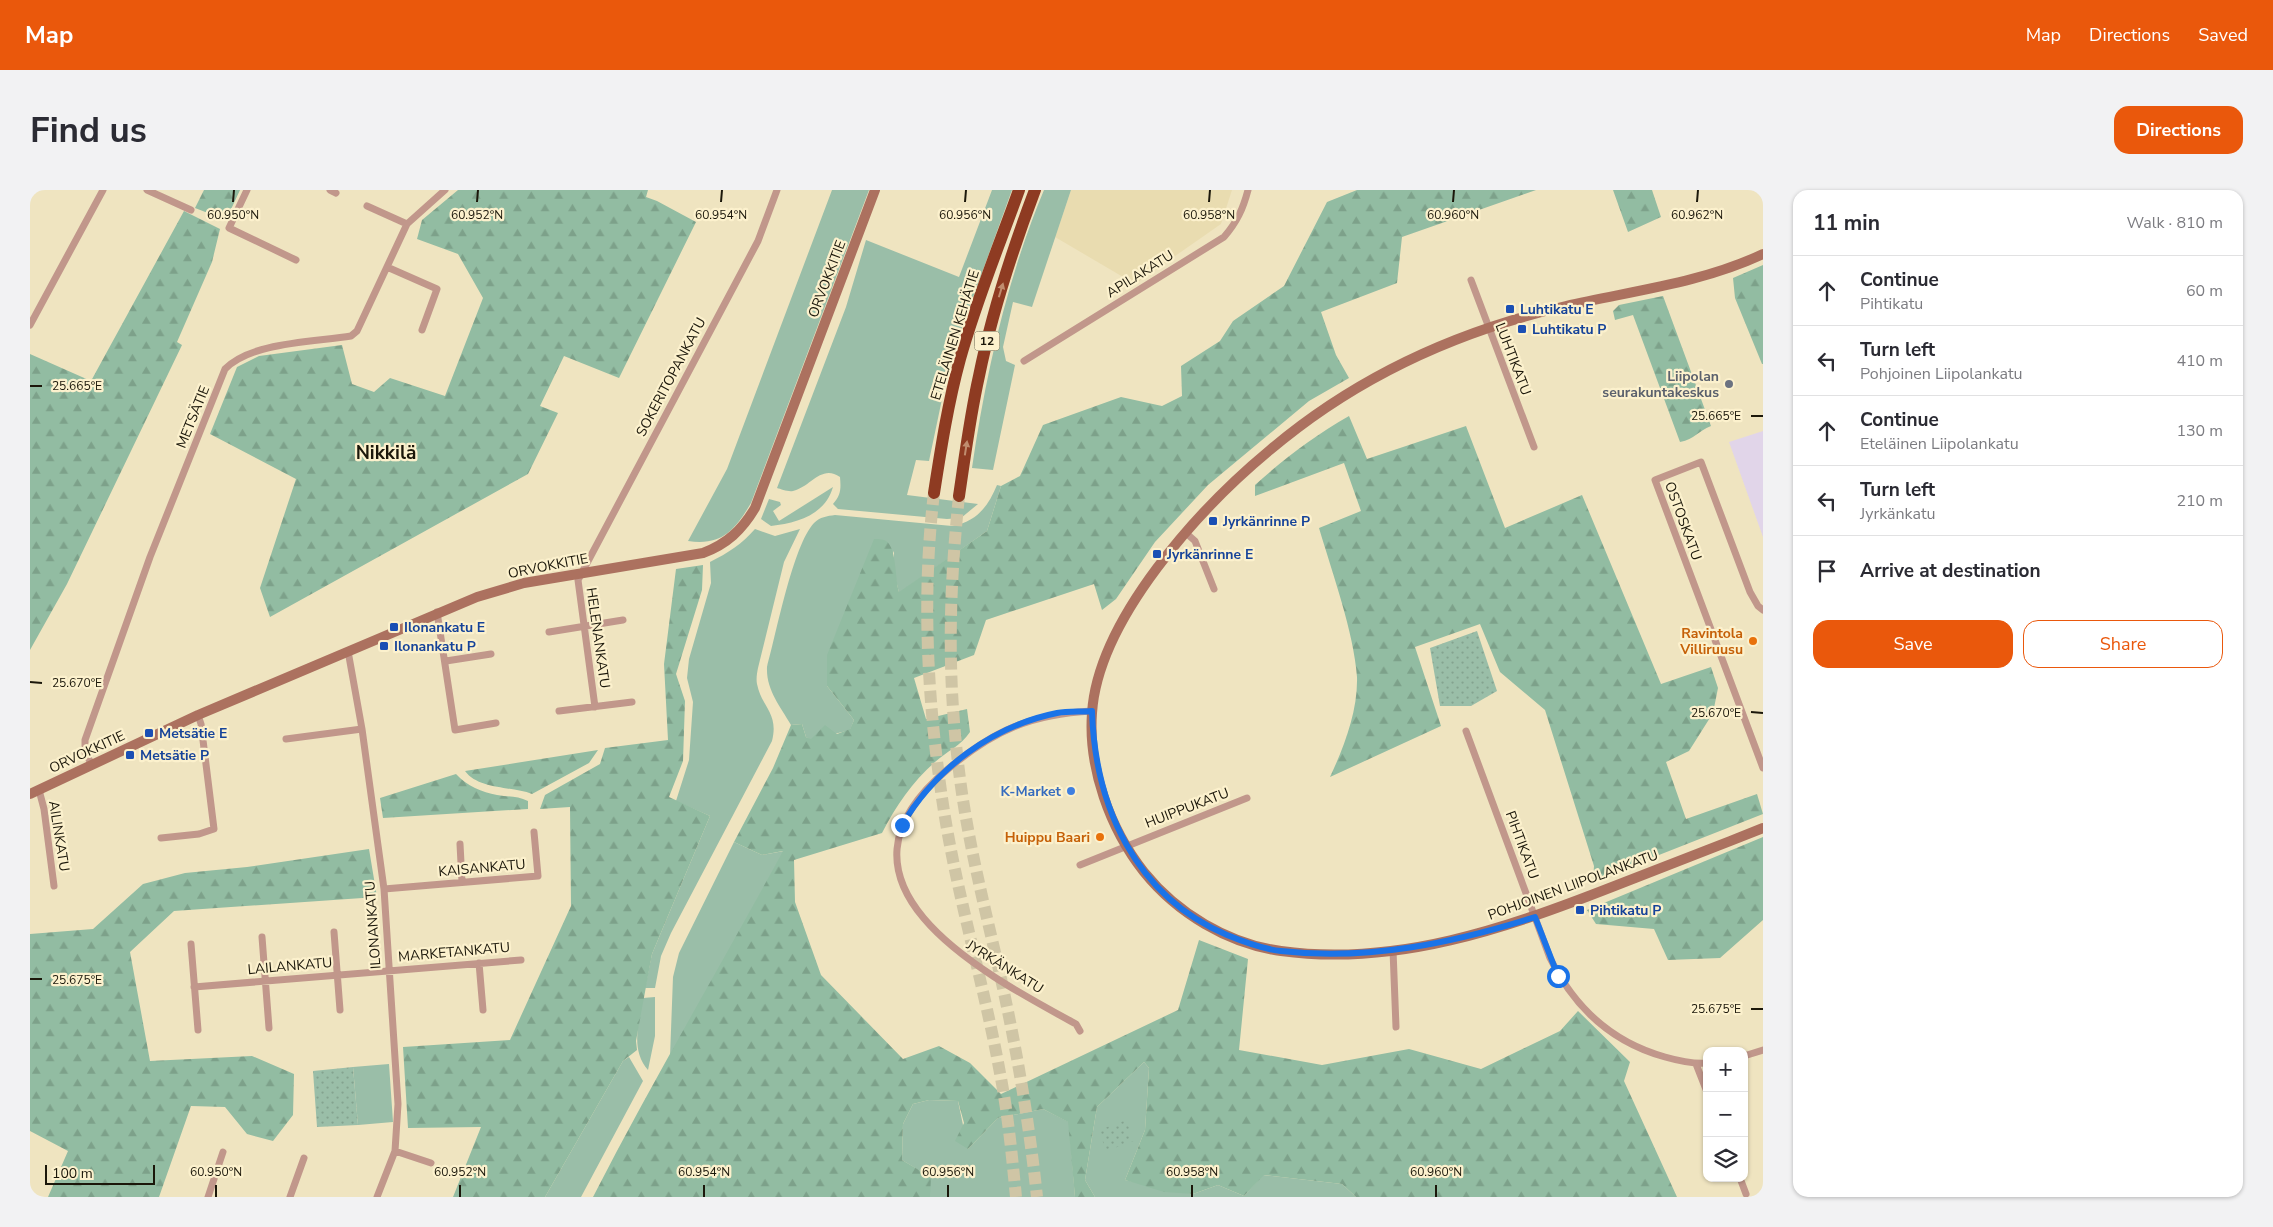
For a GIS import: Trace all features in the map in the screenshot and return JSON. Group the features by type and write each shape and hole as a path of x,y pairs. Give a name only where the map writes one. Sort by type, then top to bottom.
{"highway":[{"name":"ETELÄINEN KEHÄTIE","path":"934,493 947,413 960,357 974,311 1019,190"},
{"name":"12","path":"960,496 971,421 986,345 1008,267 1035,190"}],"street":[{"path":"30,325 103,190"},
{"path":"147,190 191,210"},
{"path":"247,190 229,228 296,260"},
{"name":"METSÄTIE","path":"92,764 85,752 84,740 150,557 225,369 234,360 259,350 351,336 358,331 407,224 445,190"},
{"name":"SOKERITOPANKATU","path":"582,572 758,241 777,190"},
{"name":"ORVOKKITIE","path":"34,792 198,715 438,612 494,592 582,572 703,553 725,542 748,520 762,490 874,190"},
{"name":"APILAKATU","path":"1024,361 1224,237 1243,208 1248,190"},
{"path":"367,206 407,224"},
{"name":"POHJOINEN LIIPOLANKATU","path":"1763,254 1721,270 1693,278 1524,316 1487,327 1428,350 1353,389 1326,406 1269,450 1240,476 1186,532 1126,612 1103,667 1092,711 1095,753 1108,809 1126,846 1154,884 1184,910 1212,928 1249,944 1280,951 1348,954 1393,950 1462,939 1535,917 1763,828"},
{"path":"387,267 437,289 422,330"},
{"name":"LUHTIKATU","path":"1471,280 1487,327 1534,447"},
{"name":"OSTOSKATU","path":"1763,610 1758,606 1750,592 1701,462 1655,480 1763,768"},
{"path":"1186,532 1195,541 1214,589"},
{"name":"HELENANKATU","path":"582,572 578,580 595,707"},
{"path":"438,612 455,730 496,723"},
{"path":"549,632 623,620"},
{"name":"ILONANKATU","path":"348,651 362,730 384,889 398,1104 395,1151 377,1197"},
{"path":"446,661 490,654"},
{"path":"559,711 632,702"},
{"name":"JYRKÄNKATU","path":"1080,1031 1076,1024 991,974 951,946 908,896 899,874 896,854 902,825 912,808 938,778 968,752 1007,730 1037,719 1058,713 1092,711"},
{"path":"162,838 199,834 214,829 201,724 198,715"},
{"path":"286,739 362,730"},
{"name":"PIHTIKATU","path":"1466,731 1558,976 1595,1021 1636,1048 1678,1061 1703,1063"},
{"path":"1754,744 1763,741"},
{"name":"AILINKATU","path":"34,792 44,809 54,886"},
{"name":"HUIPPUKATU","path":"1080,865 1248,798"},
{"name":"KAISANKATU","path":"384,889 538,876 534,832"},
{"path":"460,844 462,882"},
{"path":"334,932 340,1010"},
{"path":"262,936 269,1028"},
{"path":"191,944 198,1030"},
{"path":"1393,950 1396,1027"},
{"name":"MARKETANKATU","path":"389,970 522,960"},
{"path":"479,963 483,1010"},
{"name":"LAILANKATU","path":"194,987 389,970"},
{"path":"1748,1055 1763,1050"},
{"path":"1696,1064 1703,1082"},
{"path":"395,1151 431,1163"},
{"path":"208,1197 223,1152"},
{"path":"290,1197 304,1158"},
{"path":"1742,1182 1746,1194"}],"shaded area":[{"path":"1071,190 1232,190 1221,224 1135,284 1055,237"},
{"path":"1763,431 1763,537 1729,442"}],"green space":[{"path":"204,190 240,190 226,220 195,208"},
{"path":"458,190 648,190 646,197 696,222 619,378 564,356 540,406 558,413 528,474 270,617 260,588 296,479 210,434 237,367 259,356 342,345 352,384 374,392 390,378 445,396 483,298 458,254 417,239 422,220"},
{"path":"832,190 869,190 751,503 739,521 726,534 710,541 688,541 727,469"},
{"path":"992,190 1012,190 950,361 929,461 916,460 907,495 978,504 961,518 947,519 838,509 833,504 840,492 840,477 827,473 793,491 777,488 846,307 866,240 959,277"},
{"path":"1044,190 1071,190 1032,307 1013,302 1003,347 1006,361 1015,365 993,470 972,468 999,326 1019,257"},
{"path":"1357,190 1536,190 1402,237 1397,283 1321,312 1336,355 1349,378 1309,401 1208,485 1155,542 1116,599 1102,610 1094,584 986,620 974,655 914,678 926,719 967,709 970,732 912,786 882,833 794,860 795,902 821,975 903,1059 939,1046 970,1063 1001,1094 1178,1010 1199,940 1248,959 1239,1050 1322,1065 1409,1049 1481,1069 1560,1031 1578,1011 1630,1062 1624,1081 1677,1197 1356,1197 1342,1184 1264,1175 1244,1196 1218,1185 1193,1194 1164,1192 1125,1180 1145,1130 1149,1068 1144,1062 1097,1107 1085,1180 1095,1197 1075,1197 1068,1122 1043,1109 998,1118 968,1149 955,1141 964,1123 958,1101 929,1100 913,1104 903,1124 902,1160 931,1177 930,1197 593,1197 639,1110 783,851 762,855 734,842 773,768 791,725 802,724 806,737 811,739 825,725 837,734 850,729 854,720 827,686 827,655 874,539 885,540 890,545 894,557 899,592 987,531 1001,486 1020,476 1043,425 1121,397 1162,406 1182,396 1181,366 1220,341 1233,321 1284,286 1327,202"},
{"path":"1613,190 1652,190 1661,217 1628,232"},
{"path":"184,211 220,229 212,262 177,342 182,345 67,584 30,650 30,354 91,381"},
{"path":"1763,265 1762,364 1735,298 1733,278"},
{"path":"1663,296 1711,426 1680,442 1633,315 1615,320 1613,311 1619,305"},
{"path":"1349,416 1367,459 1466,426 1505,528 1582,495 1661,684 1711,667 1718,688 1713,713 1689,751 1666,762 1686,819 1757,794 1763,814 1593,881 1594,866 1545,710 1500,672 1480,624 1415,647 1441,726 1330,777 1353,716 1357,677 1352,641 1319,528 1361,511 1344,463 1255,496 1255,485 1300,448"},
{"path":"997,485 1001,486 987,531 899,593 894,571 894,551 827,686 854,720 850,730 811,740 806,737 802,724 791,725 771,690 767,667 792,570 806,534 814,523 826,516 835,515 952,526 968,521 980,512 990,500"},
{"path":"833,487 829,497 817,511 800,520 771,526 761,519 769,499 780,502 781,505 773,511 779,521"},
{"path":"755,529 775,536 800,529 784,562 757,674 759,692 772,717 774,731 772,741 671,933 661,956 655,988 645,988 652,954 710,816 676,801 689,760 693,702 687,678 689,659 711,583 710,562 734,548"},
{"path":"703,565 702,590 676,674 685,701 683,761 669,797 710,816 652,954 636,1041 637,1050 623,1061 545,1197 453,1197 481,1127 408,1128 403,1047 510,1040 571,906 570,807 540,809 545,795 600,764 605,748 668,740 664,664 676,569"},
{"path":"1477,631 1497,691 1471,706 1440,706 1430,648"},
{"path":"598,750 589,763 532,794 487,785 471,777 465,771"},
{"path":"456,774 465,782 480,790 528,801 528,809 383,818 380,798"},
{"path":"1763,837 1763,920 1720,958 1668,960 1654,929 1596,924 1587,910"},
{"path":"734,842 762,855 784,851 670,1057 673,977 679,953"},
{"path":"369,849 377,897 174,911 130,952 150,1061 252,1056 294,1074 293,1115 273,1141 247,1134 225,1107 191,1106 159,1197 48,1197 68,1151 30,1131 30,934 93,929 143,884 185,873 247,867"},
{"path":"655,997 655,1036 648,1070 642,1062 639,1053 637,1036 643,998"},
{"path":"629,1057 643,1081 581,1197 545,1197 623,1061"},
{"path":"1144,1062 1149,1068 1145,1130 1125,1180 1193,1194 1218,1185 1244,1196 1263,1175 1342,1184 1356,1197 1095,1197 1085,1180 1097,1107"},
{"path":"389,1064 393,1122 358,1125 353,1067"},
{"path":"353,1067 358,1125 317,1127 313,1071"},
{"path":"929,1100 958,1101 968,1149 998,1118 1043,1109 1069,1122 1075,1197 930,1197 930,1177 902,1160 903,1124 913,1104"},
{"path":"1126,1120 1134,1141 1106,1151 1099,1130"}],"tunnel":[{"path":"934,493 930,530 927,605 929,680 936,754 953,862 1003,1088 1016,1197"},
{"path":"959,496 951,600 951,667 955,736 962,796 971,846 1016,1055 1026,1112 1037,1197"}],"place":[{"name":"Luhtikatu E","path":"1510,309"},
{"name":"Luhtikatu P","path":"1522,329"},
{"name":"Liipolan seurakuntakeskus","path":"1729,384"},
{"name":"Jyrkänrinne P","path":"1213,521"},
{"name":"Jyrkänrinne E","path":"1157,554"},
{"name":"Ilonankatu E","path":"394,627"},
{"name":"Ravintola Villiruusu","path":"1753,641"},
{"name":"Ilonankatu P","path":"384,646"},
{"name":"Metsätie E","path":"149,733"},
{"name":"Metsätie P","path":"130,755"},
{"name":"K-Market","path":"1071,791"},
{"name":"Huippu Baari","path":"1100,837"},
{"name":"Pihtikatu P","path":"1580,910"}],"district":[{"name":"Nikkilä","path":"386,453"}],"route":[{"path":"902,825 924,792 938,778 968,752 987,740 1014,727 1058,713 1092,711 1095,753 1108,809 1126,846 1154,884 1184,910 1212,928 1249,944 1280,951 1348,954 1428,946 1462,939 1535,917 1558,976"}]}
